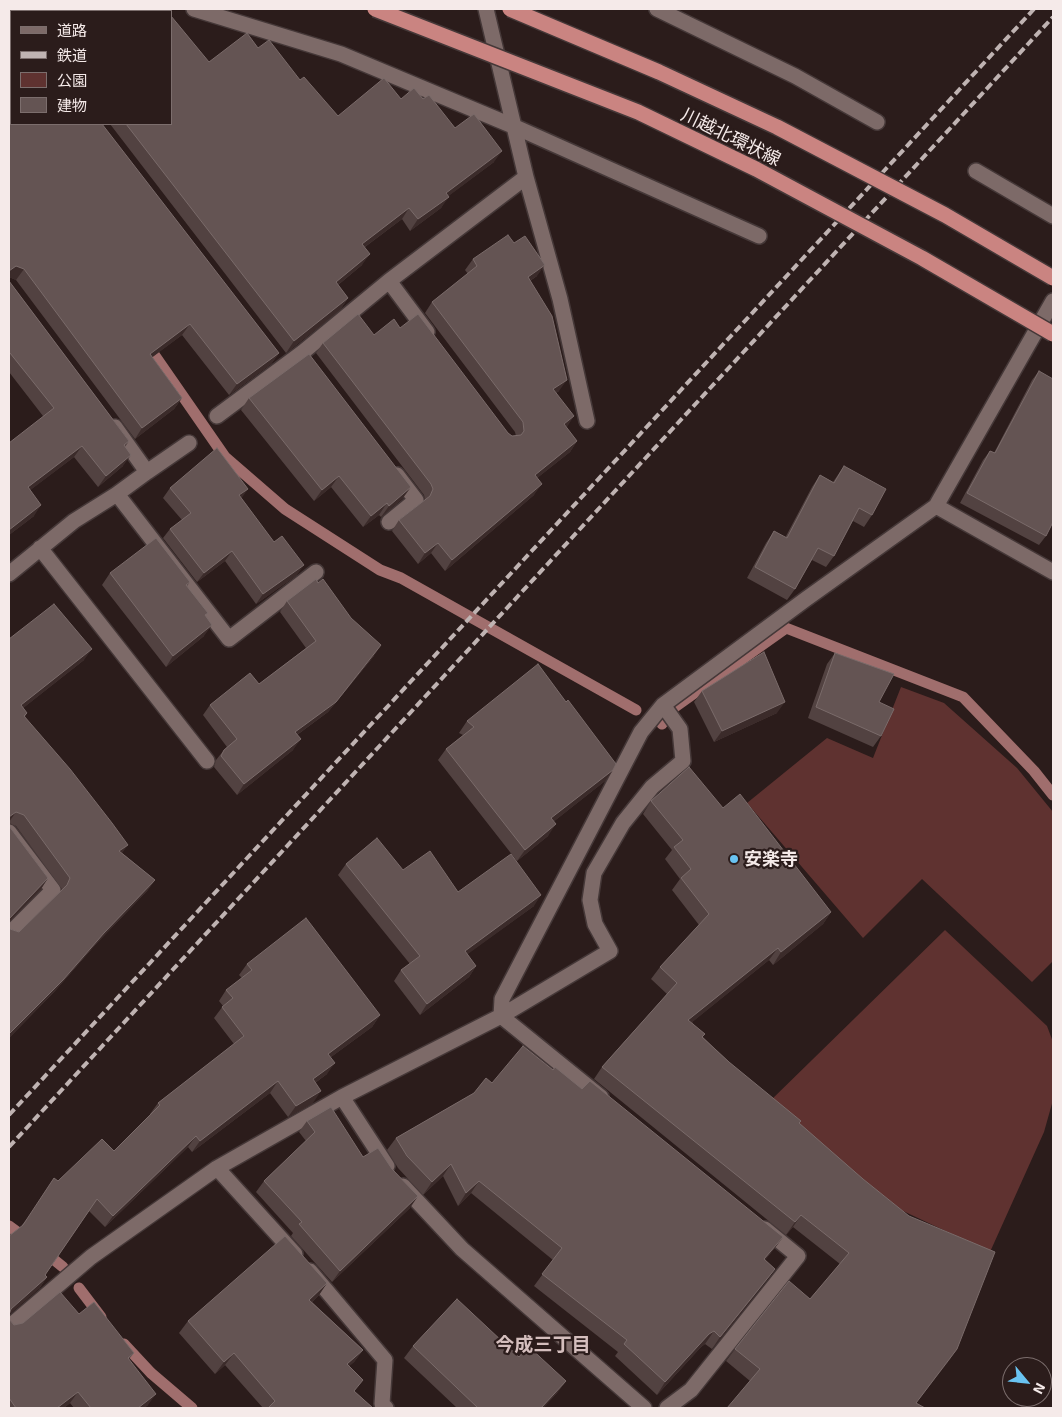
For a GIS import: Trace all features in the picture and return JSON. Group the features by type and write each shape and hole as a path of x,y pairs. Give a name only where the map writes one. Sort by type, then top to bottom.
{"main road":[{"name":"川越北環状線","path":"375,9 638,112 756,168 922,258 1053,334"},
{"name":"川越北環状線","path":"510,9 659,72 777,127 945,215 1053,278"}],"street":[{"path":"194,9 341,54 513,126 760,236"},
{"path":"486,9 526,178 560,299 587,422"},
{"path":"657,9 795,76 877,122"},
{"path":"976,171 1053,216"},
{"path":"217,416 303,352 389,281 526,178"},
{"path":"389,281 436,344"},
{"path":"501,1016 502,999 641,732 663,706 806,599 936,506 1053,301"},
{"path":"273,350 285,366"},
{"path":"303,352 315,368"},
{"path":"108,418 147,472"},
{"path":"9,574 74,521 118,494 189,443"},
{"path":"386,461 416,500 389,522"},
{"path":"118,494 230,639 316,572"},
{"path":"936,506 1053,572"},
{"path":"40,548 207,761"},
{"path":"9,1327 91,1257 217,1168 342,1097 501,1016 610,952 595,924 590,900 594,873 623,823 652,787 683,760 680,729 663,706"},
{"path":"9,832 53,890 9,934"},
{"path":"501,1016 615,1109"},
{"path":"342,1097 391,1174 462,1249 644,1408"},
{"path":"217,1168 320,1282 385,1360 382,1404 386,1408"},
{"path":"667,1408 691,1390 798,1256 752,1219"}],"green space":[{"path":"901,687 944,703 1017,768 1053,812 1053,961 1032,982 922,879 863,938 747,803 827,738 873,758"},
{"path":"945,930 1047,1026 1053,1042 1053,1100 1044,1132 990,1252 901,1210 768,1103"}],"building":[{"path":"9,9 99,9 10,10 10,125 103,125 279,353 237,384 190,324 150,354 182,398 142,428 24,269 16,266 9,271"},
{"path":"144,9 145,10 124,10"},
{"path":"172,17 209,62 247,33 258,48 269,40 300,80 304,77 338,116 384,78 401,99 414,88 423,99 429,95 455,128 474,114 502,151 446,193 449,197 418,219 409,208 362,244 370,254 336,282 348,298 294,341 127,125 172,125"},
{"path":"508,235 514,243 525,236 545,265 528,277 552,316 567,380 553,389 574,416 564,424 577,441 535,475 542,484 452,560 438,543 425,553 399,520 430,496 433,489 431,484 323,343 358,314 374,335 394,319 400,328 418,314 508,433 512,436 521,435 524,431 523,422 432,302 477,266 473,259"},
{"path":"9,281 129,441 124,445 131,455 106,476 82,446 28,487 41,505 9,530 9,443 54,408 9,354"},
{"path":"309,354 411,487 389,506 387,503 371,516 339,476 322,490 249,398"},
{"path":"1039,371 1053,379 1053,522 1046,536 967,493 990,451 995,453"},
{"path":"217,448 248,489 239,495 274,542 282,536 304,565 263,594 232,551 204,573 170,529 191,513 170,488"},
{"path":"844,466 886,489 872,515 859,508 834,556 818,548 795,589 755,567 774,531 787,538 820,475 834,483"},
{"path":"156,538 190,582 186,585 208,613 205,615 212,625 173,656 110,573"},
{"path":"316,579 318,583 323,579 351,618 381,645 336,702 295,732 301,739 244,784 221,756 224,750 237,739 210,705 250,673 259,684 316,641 287,601"},
{"path":"54,604 92,649 21,705 27,713 24,716 70,769 128,845 119,851 155,880 104,933 63,980 9,1034 9,924 10,929 19,932 67,885 70,878 24,815 16,812 9,817 9,639"},
{"path":"764,652 785,702 722,731 702,691"},
{"path":"835,653 894,674 879,702 894,709 881,736 816,707"},
{"path":"538,664 566,702 568,700 616,764 613,770 551,818 556,824 525,850 446,749 474,727 467,721"},
{"path":"689,767 723,808 740,794 831,912 781,952 778,948 688,1020 705,1034 702,1037 729,1062 801,1121 799,1123 909,1216 995,1252 957,1349 916,1403 925,1408 727,1408 760,1369 735,1349 789,1281 810,1299 849,1253 801,1215 795,1222 602,1067 677,983 660,967 709,914 681,878 691,869 674,847 683,840 651,801"},
{"path":"9,826 48,878 9,919"},
{"path":"377,838 403,870 430,851 458,892 511,854 541,895 465,951 476,966 427,1004 401,970 420,956 346,864"},
{"path":"306,918 380,1015 328,1054 335,1063 313,1079 321,1091 296,1106 278,1081 200,1141 196,1136 113,1216 97,1199 45,1275 47,1277 11,1309 9,1315 9,1236 23,1225 54,1178 58,1181 102,1139 114,1151 160,1105 158,1103 244,1036 222,1007 233,998 226,990 252,970 247,964"},
{"path":"523,1046 553,1070 555,1067 582,1089 590,1081 783,1237 764,1259 775,1269 720,1337 714,1331 709,1334 665,1382 624,1344 627,1340 542,1274 562,1248 479,1181 466,1193 451,1164 432,1182 407,1156 396,1138 474,1093 486,1078 492,1083"},
{"path":"331,1107 363,1157 378,1148 392,1169 418,1196 340,1271 299,1224 302,1222 264,1181 315,1132 307,1121"},
{"path":"285,1236 327,1283 309,1300 363,1350 347,1364 363,1380 354,1391 373,1408 268,1408 275,1401 234,1353 224,1362 188,1321"},
{"path":"60,1292 79,1314 94,1302 134,1353 128,1358 156,1394 138,1408 91,1408 78,1392 57,1408 16,1408 9,1398 9,1319 14,1325 23,1323"},
{"path":"457,1299 519,1357 528,1346 566,1381 541,1408 478,1408 413,1346"}],"waterway":[{"path":"146,343 225,457 285,509 380,570 401,578 636,710"},
{"path":"672,709 786,628 963,697 1034,771 1053,795"},
{"path":"662,724 665,718"},
{"path":"9,1226 28,1240"},
{"path":"42,1250 63,1267"},
{"path":"79,1288 101,1317"},
{"path":"124,1344 151,1373 192,1408"}],"railway":[{"path":"9,1115 1034,9"},
{"path":"9,1147 1053,17"}],"place":[{"name":"安楽寺","path":"734,859"}],"district":[{"name":"今成三丁目","path":"543,1345"}]}
